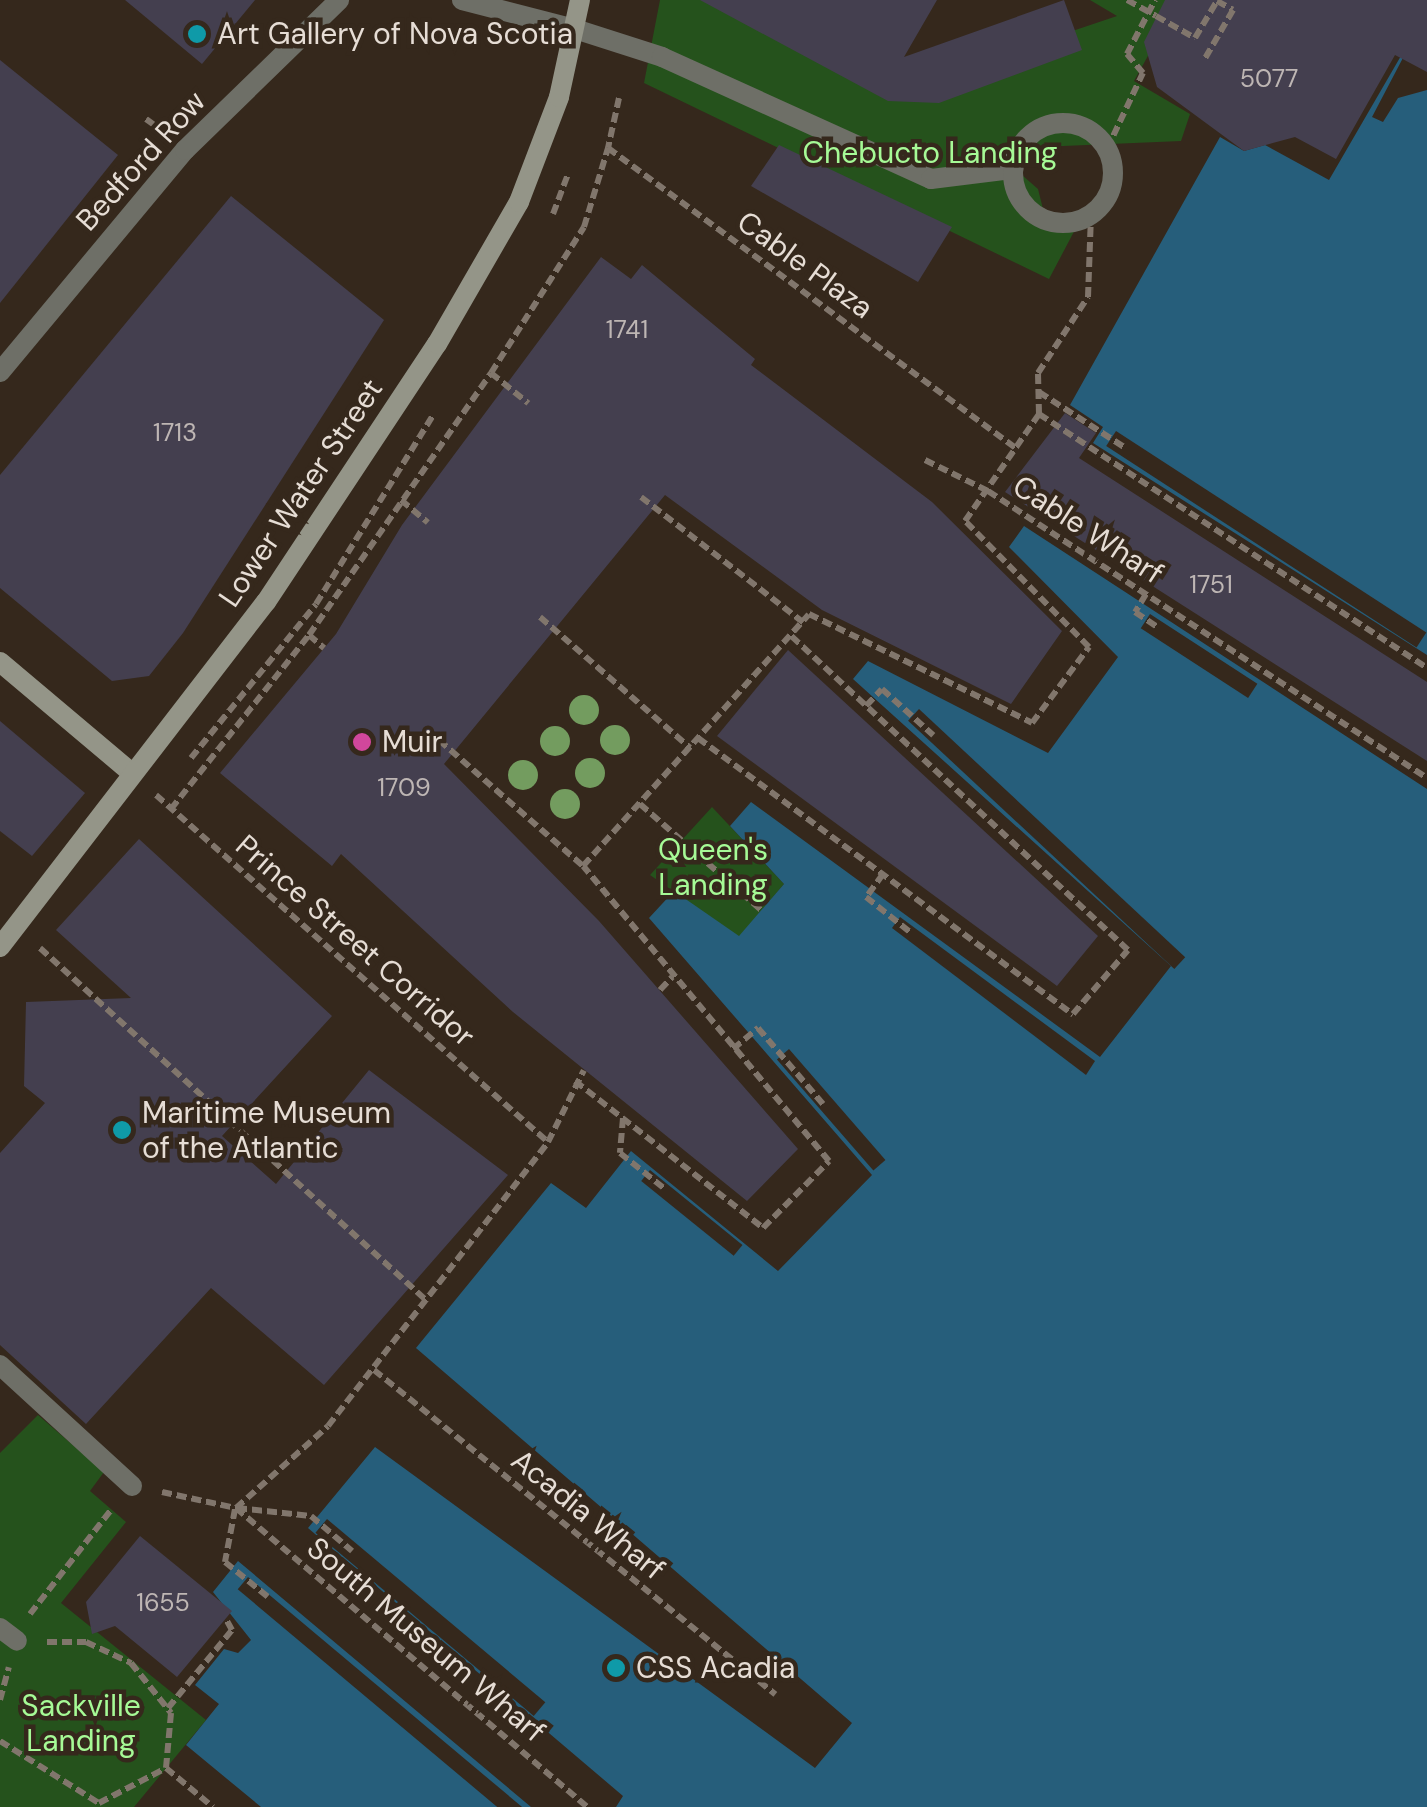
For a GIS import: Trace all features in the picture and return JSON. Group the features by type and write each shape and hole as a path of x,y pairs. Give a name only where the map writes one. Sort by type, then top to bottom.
{"street":[{"name":"Bedford Row","path":"0,372 185,150 339,0"},
{"path":"462,0 662,57 932,179 1013,169"},
{"name":"Lower Water Street","path":"0,948 266,602 437,344 518,202 580,0"},
{"path":"1053,124 1084,127 1108,149 1114,178 1091,215 1045,220 1020,200 1013,169 1025,140 1053,124"},
{"path":"0,662 132,773"},
{"path":"0,1366 132,1486"}],"path":[{"path":"1127,0 1195,38 1217,1 1233,10 1204,60"},
{"path":"1142,72 1127,54 1155,0"},
{"path":"1142,72 1152,70"},
{"path":"1108,149 1142,72"},
{"path":"171,810 309,635 491,373 584,227 619,98"},
{"name":"Cable Plaza","path":"608,148 1017,449"},
{"path":"1091,215 1088,297 1038,373 1040,414 1427,668"},
{"path":"491,373 528,403"},
{"path":"1039,392 1124,447"},
{"name":"Cable Wharf","path":"1040,414 988,491 1427,778"},
{"path":"583,866 809,614 1032,724 1089,647 965,521 988,491 925,460"},
{"path":"641,497 803,622"},
{"path":"401,500 428,522"},
{"path":"1146,594 1135,612 1157,628"},
{"path":"540,618 690,748"},
{"path":"309,635 324,648"},
{"path":"698,738 1073,1014 1128,950 790,635"},
{"path":"866,706 882,689 933,735"},
{"path":"439,740 583,866 672,977 830,1161 763,1228 576,1081"},
{"name":"Prince Street Corridor","path":"132,773 548,1142"},
{"path":"640,804 761,910"},
{"path":"883,874 866,897 910,932"},
{"path":"16,926 427,1301"},
{"path":"660,990 672,977"},
{"path":"733,1049 758,1028 823,1104"},
{"path":"268,1597 226,1562 236,1508 328,1426 374,1370 548,1142 584,1070"},
{"path":"623,1118 620,1153 665,1189"},
{"name":"Acadia Wharf","path":"374,1370 775,1694"},
{"path":"0,1700 8,1634 42,1588 132,1486 236,1508 310,1516 352,1551"},
{"name":"South Museum Wharf","path":"236,1508 587,1807"},
{"path":"166,1768 168,1708 232,1630 226,1618"},
{"path":"8,1634 86,1642 131,1663 168,1708"},
{"path":"0,1741 99,1804 166,1768"},
{"path":"166,1768 214,1807"}],"green space":[{"name":"Chebucto Landing","path":"660,0 718,0 891,92 1117,16 1090,0 1179,0 1134,81 1190,114 1181,141 992,149 1038,189 1043,209 1078,224 1049,279 644,83"},
{"name":"Queen's Landing","path":"712,807 784,884 739,937 650,875"},
{"name":"Sackville Landing","path":"38,1415 104,1472 90,1491 126,1522 61,1603 206,1720 134,1807 0,1807 0,1453"}],"water":[{"path":"1427,11 1427,655 1093,443 1103,427 1070,405 1220,137 1244,151 1265,145 1329,180"},
{"path":"1024,526 1427,789 1427,1807 616,1807 623,1796 308,1528 375,1447 815,1768 852,1723 416,1348 551,1183 586,1208 631,1151 778,1271 872,1175 649,918 674,891 739,936 784,884 730,826 751,802 1100,1057 1171,966 853,679 868,661 1048,753 1118,657 1009,547"},
{"path":"238,1561 531,1807 261,1807 186,1745 219,1704 195,1685 224,1649 238,1653 251,1640 213,1592"}],"pier":[{"path":"1427,12 1427,90 1398,98 1383,122 1372,117"},
{"path":"1116,431 1426,633 1417,648 1106,446"},
{"path":"1150,614 1257,684 1248,698 1141,628"},
{"path":"919,709 1185,957 1174,969 908,721"},
{"path":"900,917 1095,1061 1086,1075 892,928"},
{"path":"789,1049 885,1160 873,1170 777,1059"},
{"path":"650,1170 742,1245 734,1256 641,1181"},
{"path":"327,1519 545,1702 534,1716 315,1533"},
{"path":"248,1577 522,1807 497,1807 238,1589"}],"building":[{"name":"Art Gallery of Nova Scotia","path":"125,0 255,0 202,64"},
{"path":"700,0 937,0 904,57 1064,0 1082,50 939,103 888,101"},
{"path":"1165,0 1427,0 1427,72 1395,55 1336,159 1295,137 1244,151 1157,87 1144,42"},
{"path":"0,60 118,155 0,303"},
{"path":"779,145 952,227 918,282 751,186"},
{"path":"231,196 384,320 183,633 149,676 112,681 0,588 0,475"},
{"path":"601,257 631,279 642,265 755,359 751,365 932,502 1062,631 1011,704 822,610 665,495 444,764 599,921 798,1149 747,1201 513,1012 341,854 332,866 220,773 336,634 402,525"},
{"path":"1065,413 1096,433 1079,458 1427,682 1427,761 1005,492"},
{"path":"788,650 1098,936 1057,986 717,736"},
{"path":"0,721 85,793 32,856 0,831"},
{"name":"Maritime Museum of the Atlantic","path":"139,839 332,1016 222,1136 276,1184 369,1070 508,1175 324,1385 211,1288 86,1424 0,1345 0,1153 45,1103 24,1086 26,1002 131,998 56,930"},
{"path":"140,1536 232,1611 177,1677 115,1626 92,1634 86,1602"}],"place":[{"name":"Art Gallery of Nova Scotia","path":"197,34"},
{"name":"Muir","path":"362,742"},
{"name":"Maritime Museum of the Atlantic","path":"122,1130"},
{"name":"CSS Acadia","path":"616,1668"}]}
